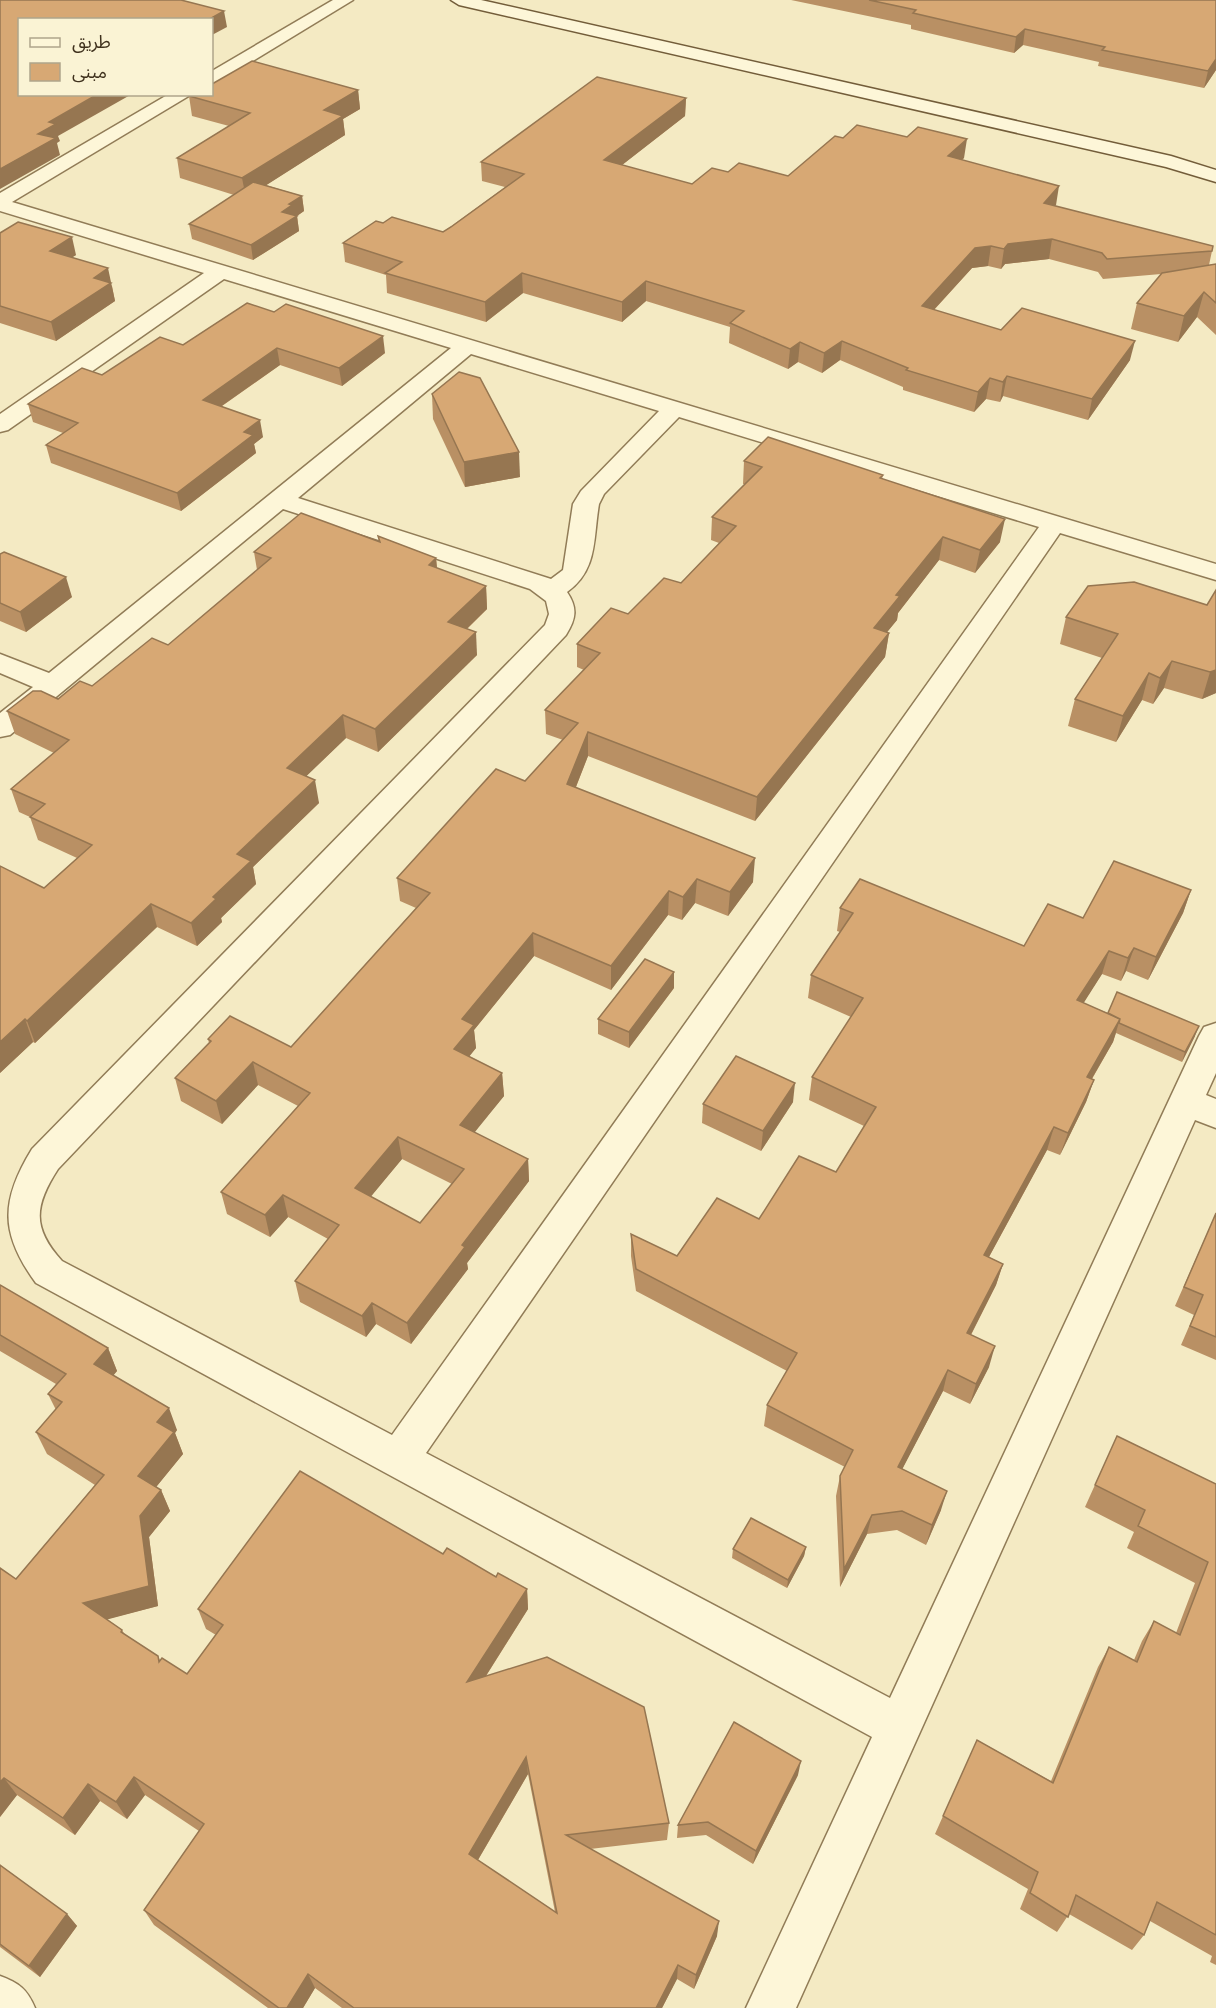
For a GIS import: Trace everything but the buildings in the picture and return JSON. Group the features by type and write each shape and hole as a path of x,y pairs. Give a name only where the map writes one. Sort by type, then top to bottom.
{"street":[{"path":"213,77 345,0"},
{"path":"459,0 1214,172"},
{"path":"530,0 1063,119"},
{"path":"0,203 180,96"},
{"path":"0,203 220,272 469,345 1216,572"},
{"path":"0,425 220,272"},
{"path":"0,728 469,345"},
{"path":"552,590 571,577 576,570 586,504 593,491 675,408"},
{"path":"280,500 539,583 552,590 560,598 564,609 562,619 556,629 45,1159 32,1178 23,1198 21,1219 24,1239 33,1257 49,1272 899,1727"},
{"path":"398,1459 1054,523"},
{"path":"0,663 53,685"},
{"path":"771,2008 899,1727 1201,1108 1216,1036"},
{"path":"0,2000 10,2008"}]}
